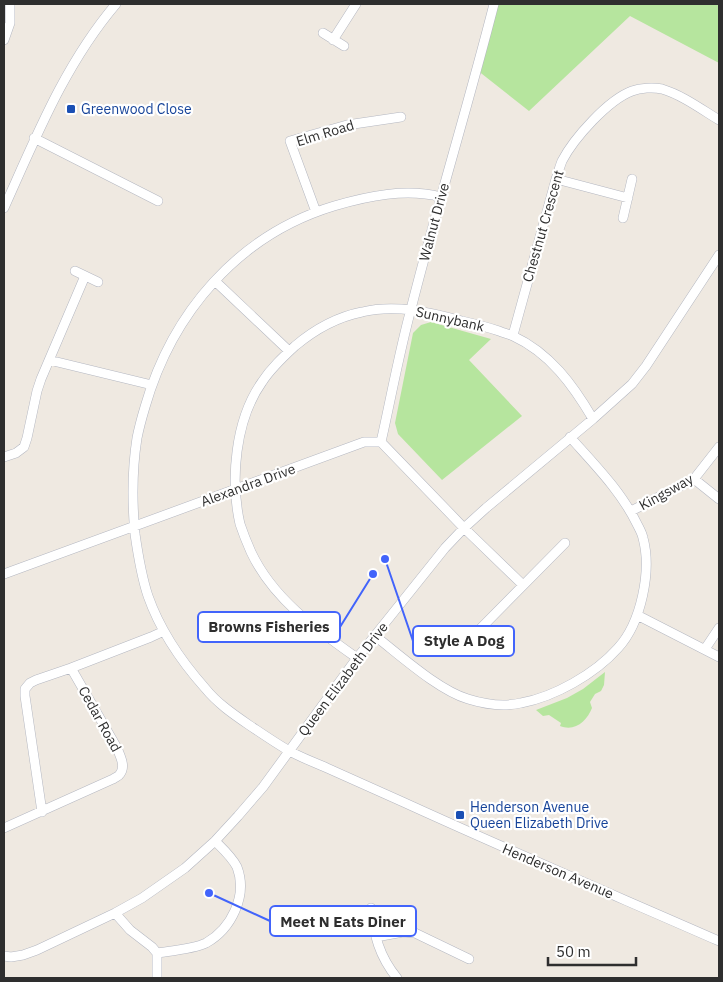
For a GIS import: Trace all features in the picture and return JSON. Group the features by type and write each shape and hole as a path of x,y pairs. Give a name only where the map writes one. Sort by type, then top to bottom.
{"street":[{"path":"4,40 10,23 10,4"},
{"path":"4,208 34,138 66,77 88,41 116,4"},
{"path":"333,40 356,4"},
{"name":"Walnut Drive","path":"381,442 410,310 475,79 494,4"},
{"path":"323,33 344,46"},
{"name":"Chestnut Crescent","path":"512,335 562,162 571,146 587,127 610,105 632,91 646,88 660,89 675,95 719,120"},
{"name":"Elm Road","path":"316,212 290,142 346,125 401,117"},
{"path":"34,138 158,201"},
{"path":"556,179 628,198"},
{"path":"623,218 632,179"},
{"name":"Henderson Avenue","path":"441,197 426,193 379,196 316,212 271,234 248,250 198,300 179,328 163,357 152,385 137,436 132,499 138,562 149,598 164,631 181,658 206,690 234,715 289,751 719,941"},
{"name":"Queen Elizabeth Drive","path":"4,956 23,955 37,950 115,913 168,881 214,841 263,787 357,658 464,528 632,384 646,366 719,255"},
{"path":"75,271 98,282"},
{"path":"4,457 16,453 24,447 37,391 85,276"},
{"path":"215,281 289,351"},
{"name":"Sunnybank","path":"357,658 323,634 289,604 269,581 252,553 240,524 235,489 237,447 242,424 250,404 260,383 274,366 305,337 340,319 362,312 387,309 428,312 512,335 545,356 558,368 573,387 593,419"},
{"path":"49,360 152,385"},
{"path":"375,636 451,692 468,699 489,704 520,704 569,686 589,673 619,648 628,634 642,601 647,561 643,537 631,511 616,490 570,437"},
{"name":"Alexandra Drive","path":"4,574 364,442 381,442"},
{"path":"381,442 464,528 523,585"},
{"name":"Kingsway","path":"631,511 694,479 719,447"},
{"path":"694,479 719,499"},
{"path":"481,628 565,543"},
{"path":"637,615 719,657"},
{"path":"705,649 719,628"},
{"name":"Cedar Road","path":"42,812 25,689 36,680 151,638 164,631"},
{"name":"Cedar Road","path":"4,828 121,774 123,767 118,748 71,668"},
{"path":"157,953 204,944 220,934 232,919 238,901 240,884 237,867 228,854 214,841"},
{"path":"371,908 372,922 380,953 396,978"},
{"path":"115,913 130,930 157,953 157,978"},
{"path":"376,937 403,932 415,933 469,959"}],"green space":[{"path":"494,4 719,4 719,63 630,16 529,111 477,70"},
{"path":"431,322 491,339 469,360 522,416 442,480 398,434 395,423 413,333 421,325"},
{"path":"605,672 604,685 590,702 592,708 590,713 580,724 571,728 560,726 561,723 549,715 543,716 536,710 567,698 583,689"}],"place":[{"name":"Greenwood Close","path":"71,109"},
{"name":"Style A Dog","path":"385,559"},
{"name":"Browns Fisheries","path":"373,574"},
{"name":"Henderson Avenue Queen Elizabeth Drive","path":"460,815"},
{"name":"Meet N Eats Diner","path":"209,893"}]}
